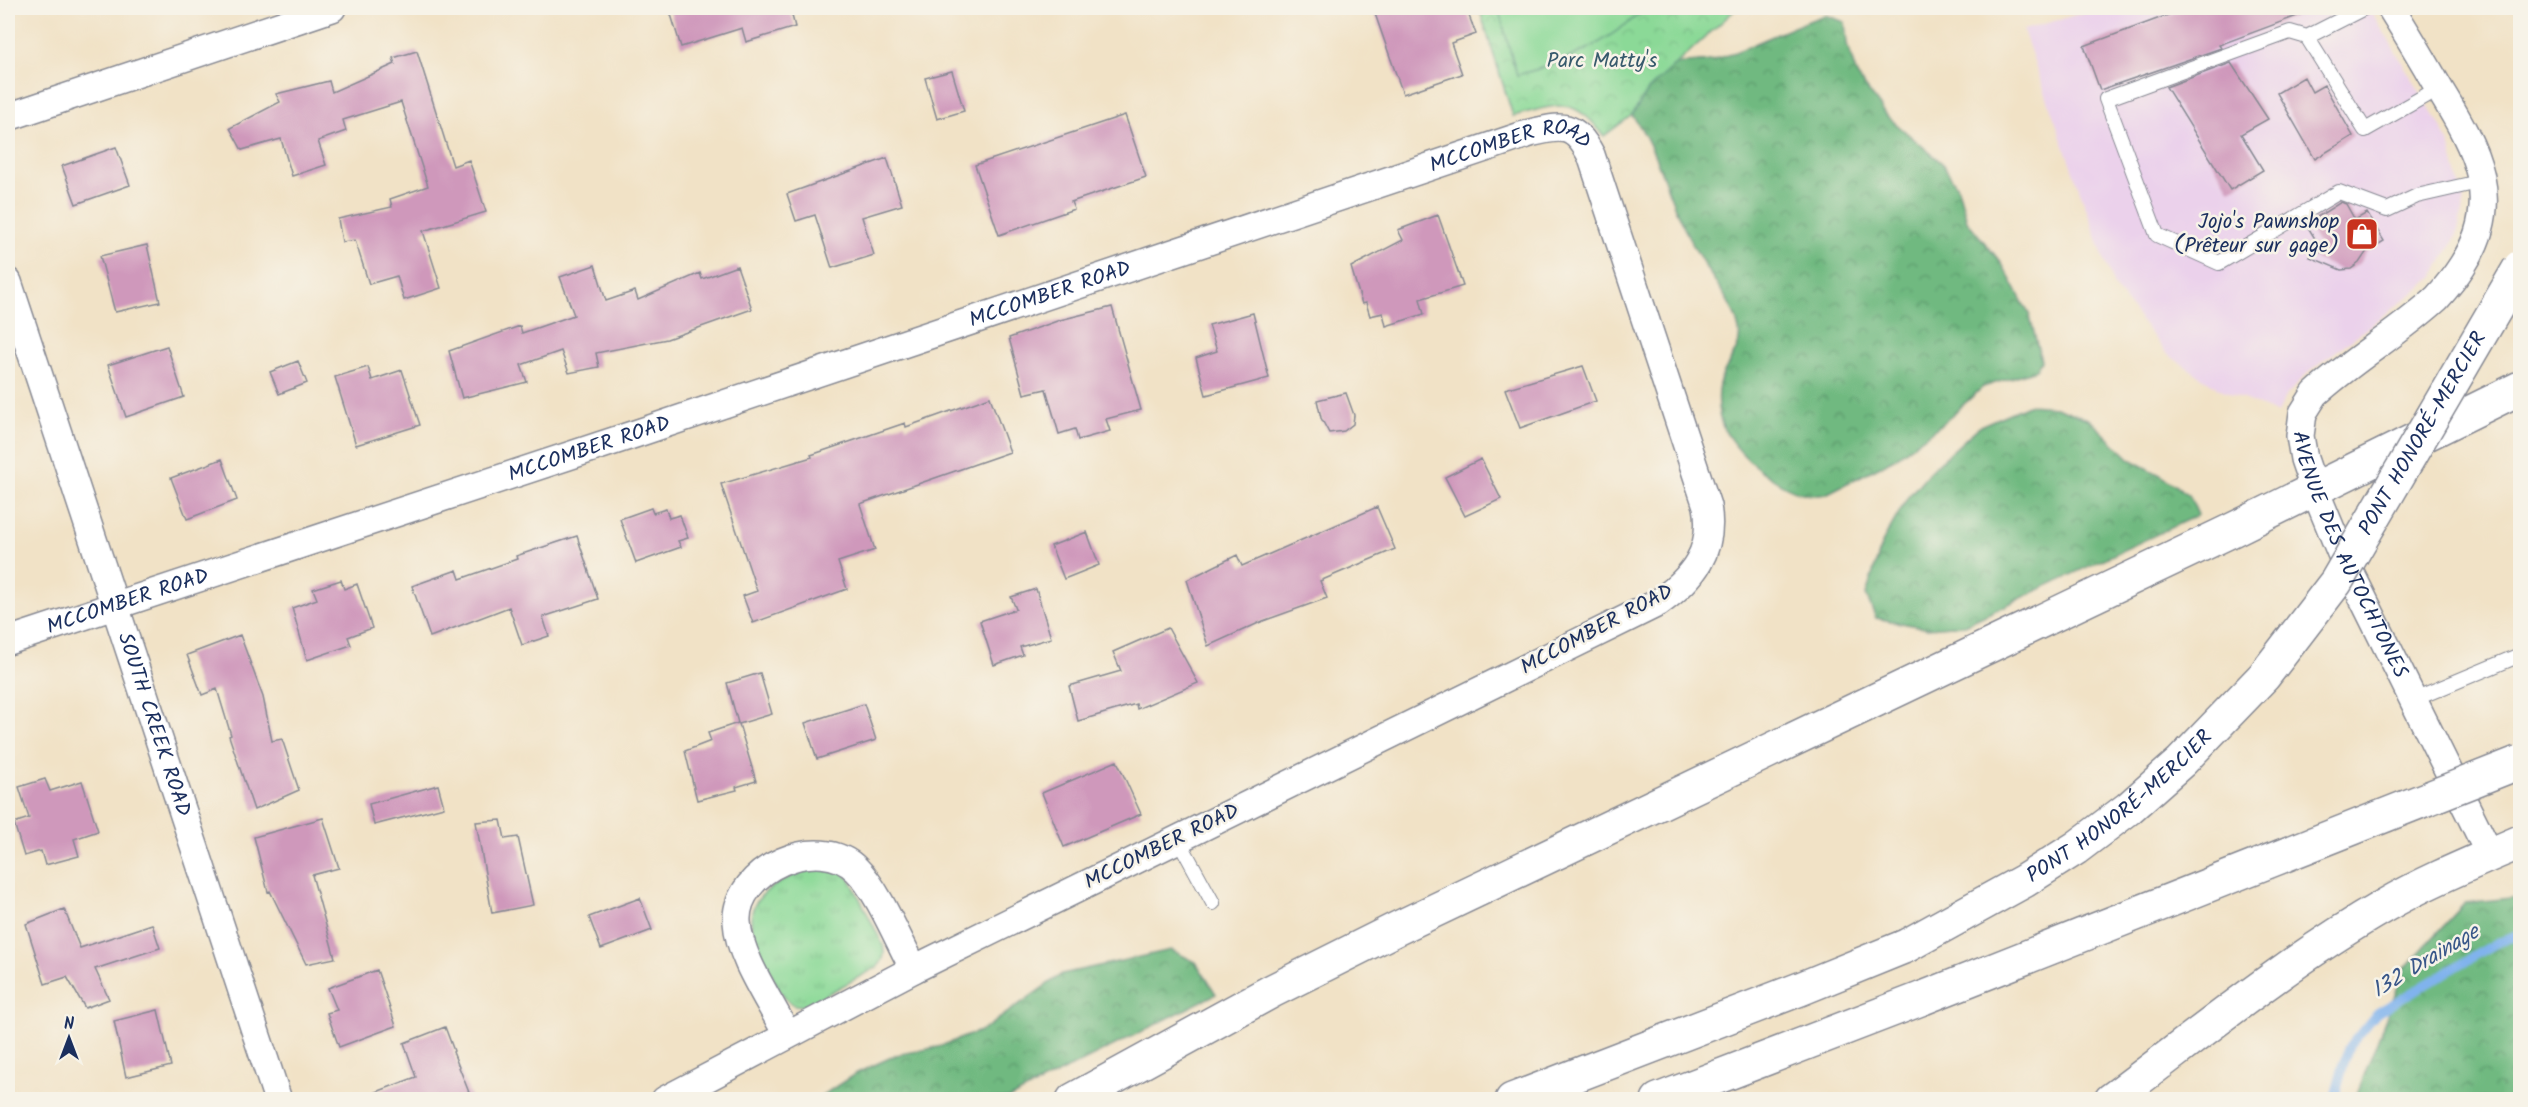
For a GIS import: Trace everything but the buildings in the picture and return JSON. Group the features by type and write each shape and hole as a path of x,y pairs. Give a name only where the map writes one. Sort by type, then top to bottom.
{"highway":[{"name":"PONT HONORÉ-MERCIER","path":"1512,1100 1906,946 2025,881 2094,835 2129,808 2181,762 2264,676 2336,582 2520,267"},
{"path":"1073,1100 1272,991 1398,928 2210,541 2520,388"},
{"path":"1658,1100 2520,762"},
{"path":"2111,1100 2178,1047 2325,942 2395,900 2520,842"}],"street":[{"path":"8,117 332,8"},
{"name":"AVENUE DES AUTOCHTONES","path":"2391,8 2469,140 2478,161 2483,182 2483,222 2476,242 2454,277 2437,298 2315,394 2303,413 2300,436 2304,459 2314,488 2343,558 2490,855"},
{"name":"MCCOMBER ROAD","path":"8,641 624,438 1530,133 1567,129 1578,134 1591,155 1707,506 1708,536 1695,570 1679,587 1658,603 914,969 664,1100"},
{"name":"SOUTH CREEK ROAD","path":"8,282 278,1100"},
{"path":"788,1035 744,952 737,924 740,899 747,886 779,865 796,857 813,854 830,855 846,861 857,869 868,884 914,969"}],"lane":[{"path":"2307,38 2364,8"},
{"path":"2439,88 2365,130 2307,38 2290,32 2106,99 2157,236 2219,263 2339,192 2387,210 2417,196 2483,182"},
{"path":"2412,700 2520,655"},
{"path":"1178,839 1214,903"}],"shaded area":[{"path":"2100,8 2369,8 2443,130 2451,150 2464,202 2457,235 2432,279 2306,374 2284,398 2278,414 2218,388 2167,354 2114,287 2023,30"}],"green space":[{"name":"Parc Matty's","path":"1479,8 1737,8 1649,89 1632,115 1604,136 1593,123 1573,108 1553,106 1513,116"},
{"path":"1498,8 1647,8 1616,32 1586,50 1554,64 1517,75"},
{"path":"1825,15 1845,22 1847,44 1857,76 1888,117 1942,163 1958,188 1967,221 2002,264 2030,316 2041,361 2036,370 1983,387 1943,423 1894,459 1826,494 1812,495 1783,485 1768,476 1742,453 1724,429 1719,413 1718,389 1738,344 1737,321 1686,231 1648,141 1632,115 1655,82 1673,66 1714,60"},
{"path":"2028,405 2056,407 2090,420 2130,459 2162,476 2189,495 2198,515 1964,625 1927,628 1876,618 1866,595 1883,541 1908,497 1931,470 1980,426"},
{"path":"815,868 842,872 850,879 883,945 884,955 876,968 805,1006 794,1005 778,988 757,943 751,921 752,911 764,893 777,884 800,872"},
{"path":"2520,897 2520,1099 2355,1099 2405,968 2465,903"},
{"path":"1171,950 1196,962 1216,994 1008,1099 817,1099 855,1074 896,1055 938,1047 983,1030 1062,974"}],"waterway":[{"name":"132 Drainage","path":"2334,1100 2348,1048 2377,1013 2500,941 2520,934"}],"place":[{"name":"Jojo's Pawnshop (Prêteur sur gage)","path":"2362,234"}]}
